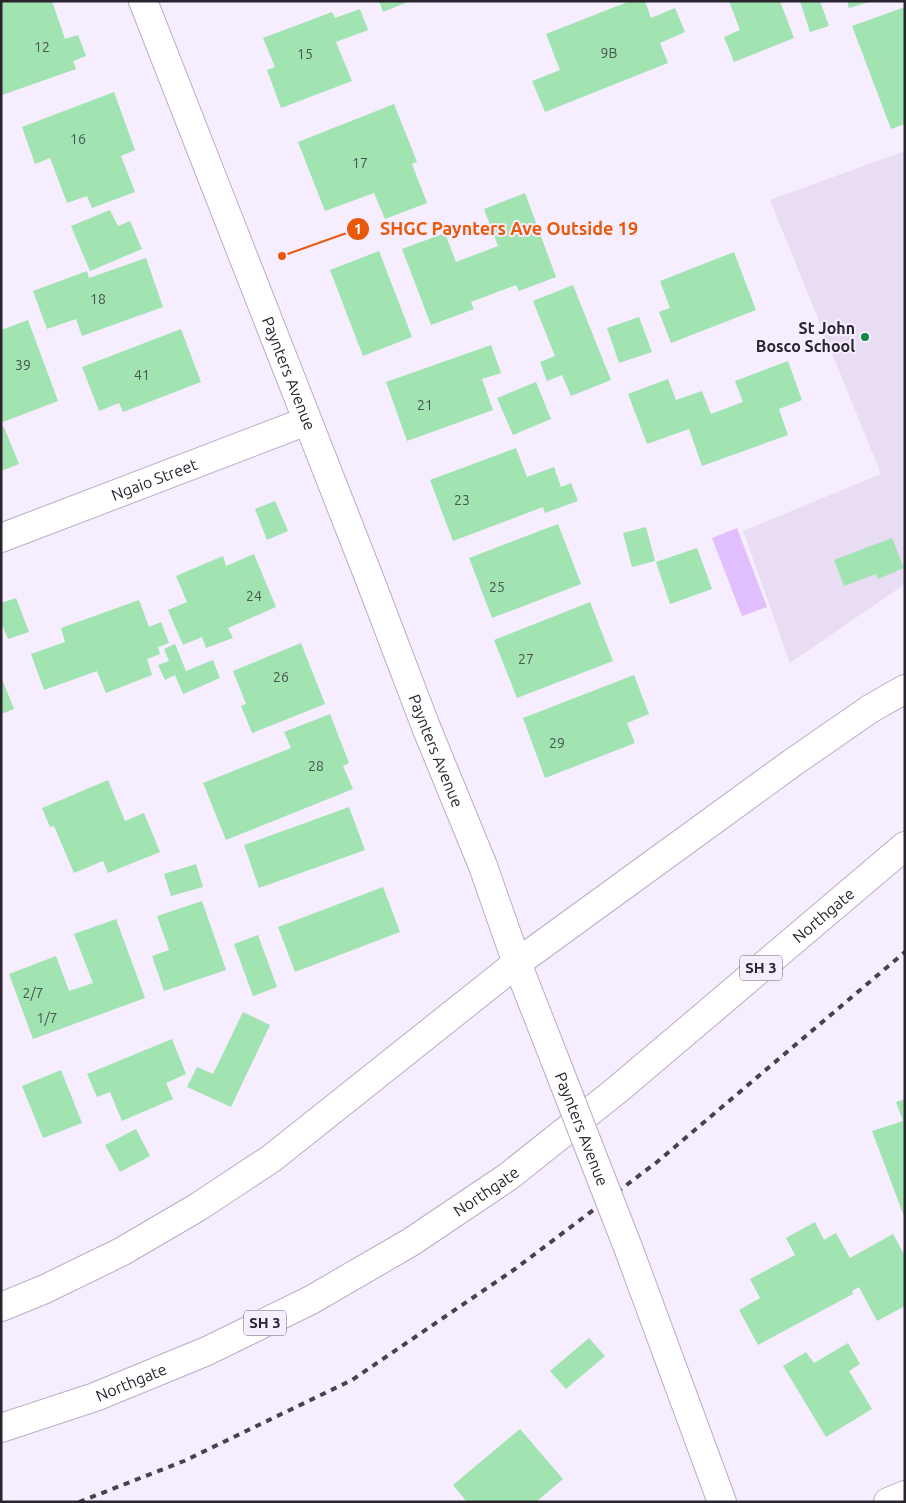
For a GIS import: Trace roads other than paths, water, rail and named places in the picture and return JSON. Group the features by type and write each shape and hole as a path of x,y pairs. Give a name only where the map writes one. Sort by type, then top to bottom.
{"main road":[{"name":"Paynters Avenue","path":"143,1 426,726 483,866 517,962 629,1250 722,1502"},
{"name":"Ngaio Street","path":"1,538 307,420"},
{"path":"1,1307 45,1289 121,1252 198,1207 272,1158 517,962 792,763 870,709 905,689"},
{"name":"Northgate","path":"1,1428 95,1397 207,1351 311,1300 411,1242 517,1170 624,1083 905,846"},
{"path":"888,1502 905,1495"}],"railway":[{"path":"79,1502 184,1461 352,1380 515,1269 657,1162 905,952"}],"place":[{"name":"SHGC Paynters Ave Outside 19","path":"282,256"},
{"name":"St John Bosco School","path":"865,337"}]}
